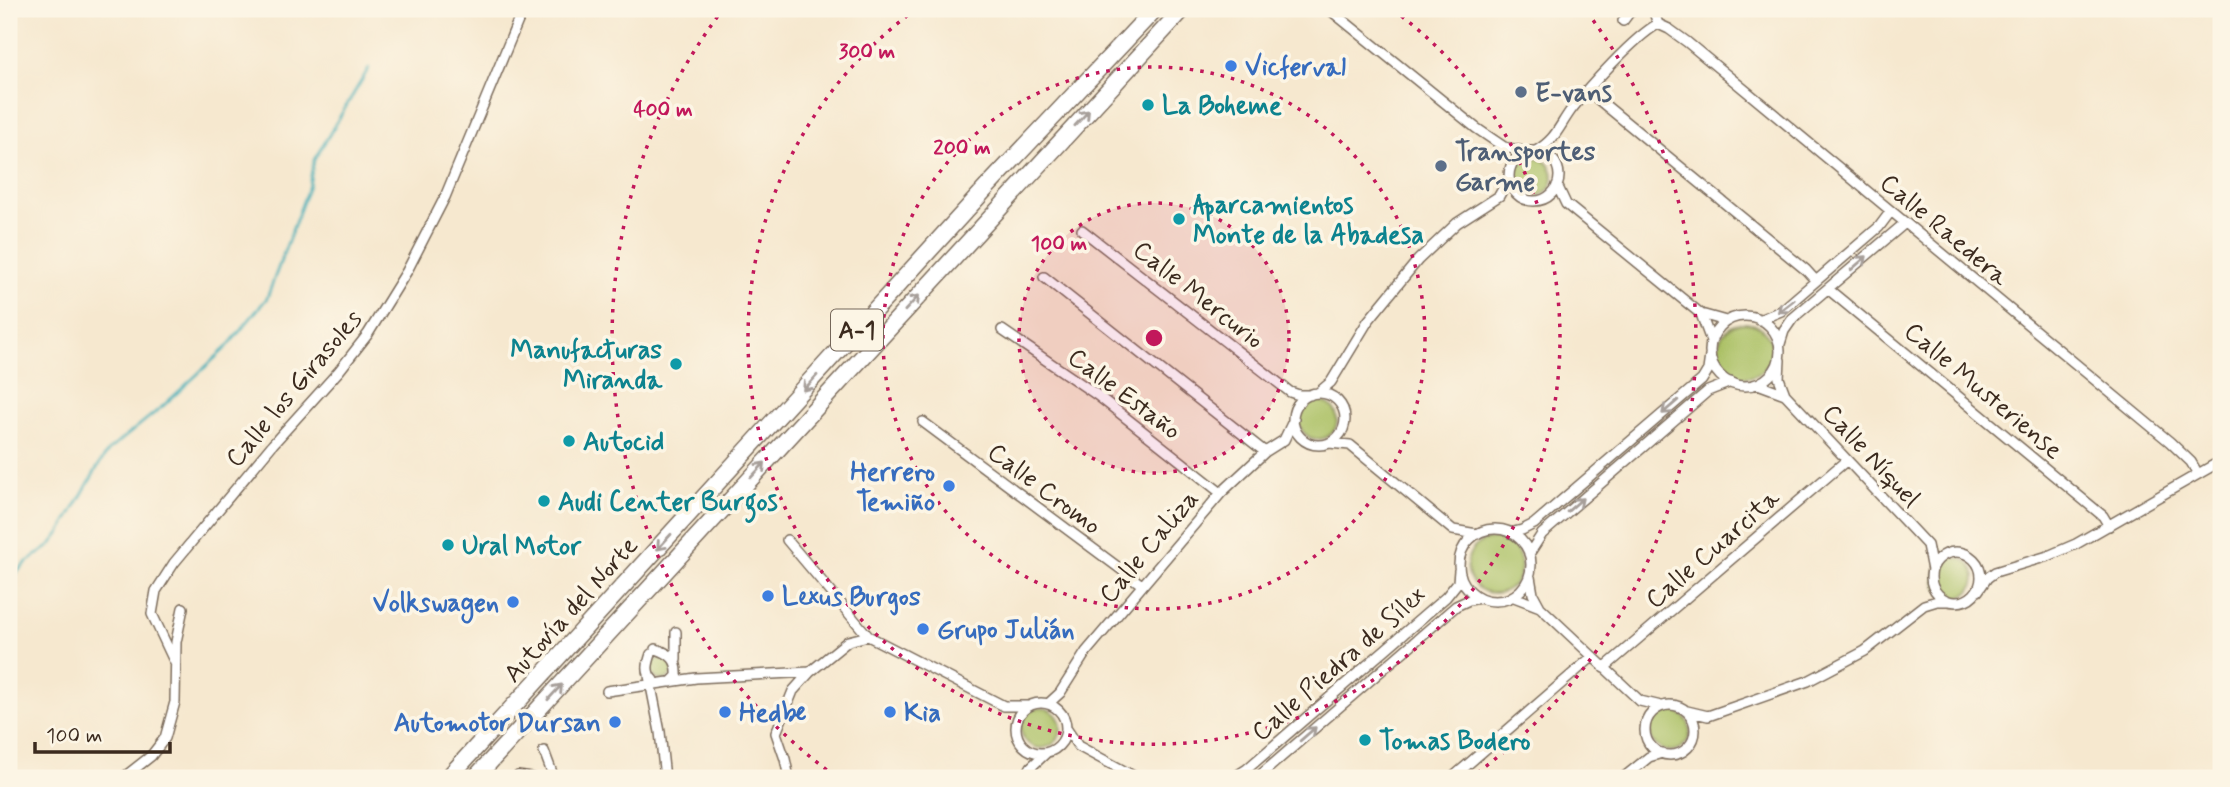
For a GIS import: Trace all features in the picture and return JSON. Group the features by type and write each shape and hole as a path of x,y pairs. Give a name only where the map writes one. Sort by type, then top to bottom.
{"highway":[{"name":"Autovía del Norte","path":"448,778 988,187 1155,9"},
{"name":"Autovía del Norte","path":"475,778 1183,9"},
{"path":"439,778 479,745"}],"street":[{"name":"Calle los Girasoles","path":"176,666 152,614 156,591 174,563 368,334 407,271 445,197 523,9"},
{"path":"1329,9 1504,147 1546,155 1554,162"},
{"path":"1623,21 1632,9"},
{"path":"1350,445 1284,440 1299,402 1331,382 1368,321 1418,260 1457,223 1499,196 1514,160 1551,142 1588,91 1639,39 1658,24 1653,9"},
{"name":"Calle Raedera","path":"1658,24 1687,42 2170,442 2191,462 2199,474"},
{"path":"1588,91 1816,281"},
{"path":"1544,199 1552,193 1559,176 1551,142"},
{"path":"1504,147 1509,158 1509,176 1513,190 1522,198"},
{"path":"1557,185 1566,204 1701,314 1726,321"},
{"path":"1499,196 1533,201 1544,199 1566,204"},
{"path":"1759,320 1782,311 1879,227 1891,212"},
{"path":"1785,394 1779,378 1780,346 1784,331 1793,318 1905,223"},
{"name":"Calle Mercurio","path":"1082,230 1290,392 1299,395 1314,394"},
{"path":"1044,277 1265,452"},
{"name":"Calle Musteriense","path":"1828,289 2103,516 2109,526"},
{"path":"1701,314 1711,342"},
{"path":"1510,533 1534,524 1702,380 1708,370 1711,342 1717,329 1726,321 1740,316 1751,316 1766,323 1776,333 1780,346"},
{"name":"Calle Estaño","path":"1002,330 1097,395 1221,493"},
{"path":"1710,356 1714,368 1724,379 1737,385 1763,382 1780,360"},
{"path":"1331,382 1345,417 1344,426 1350,445 1453,530 1477,534"},
{"path":"1530,554 1542,534 1708,391 1731,382"},
{"name":"Calle Níquel","path":"1756,384 1785,394 1928,546 1947,554"},
{"path":"1290,392 1296,429 1306,441"},
{"path":"1314,394 1328,395 1340,404"},
{"name":"Calle Cromo","path":"923,422 1142,586"},
{"path":"1329,443 1338,436 1344,426"},
{"name":"Calle Caliza","path":"1048,704 1060,693 1086,652 1221,493 1265,452 1284,440"},
{"name":"Calle Cuarcita","path":"1604,668 1847,460"},
{"path":"1460,555 1477,534 1488,530 1510,533 1525,545 1530,554 1533,594 1540,607 1592,657 1640,701 1661,706 1672,705 1708,716 1785,690 1847,662 1924,606 1937,601 1964,601 1978,591 1995,572 2048,556 2109,526 2221,461"},
{"path":"1453,530 1460,555 1463,582 1480,598 1497,601 1514,597 1527,583 1530,575"},
{"path":"787,540 868,636 1004,706 1048,704 1061,713"},
{"path":"1924,606 1932,583 1928,546"},
{"path":"1932,570 1947,554 1963,553 1995,572"},
{"path":"1977,563 1981,576 1978,591"},
{"name":"Calle Piedra de Sílex","path":"1233,778 1247,769 1446,597 1458,582 1460,570"},
{"path":"1932,583 1937,593 1948,601"},
{"path":"1514,597 1540,607"},
{"name":"Calle Piedra de Sílex","path":"1256,778 1456,606 1480,598"},
{"path":"123,778 151,755 165,738 175,702 176,642 183,608"},
{"path":"667,683 677,676 676,632"},
{"path":"789,778 776,733 793,691 810,672 848,641 868,636"},
{"path":"664,778 660,732 647,666 653,651 670,654 684,674 696,678"},
{"path":"1452,778 1592,657"},
{"path":"607,691 650,681 667,683 696,678 810,672"},
{"path":"780,673 789,680 793,691"},
{"path":"1060,693 1061,713 1078,746 1137,778"},
{"path":"1640,701 1647,739 1647,750 1641,762"},
{"path":"1004,706 1016,724"},
{"path":"1027,706 1018,716 1016,724 1017,736 1031,767"},
{"path":"1646,722 1661,706"},
{"path":"1687,711 1695,732"},
{"path":"1647,739 1653,748 1672,755 1684,750 1691,743 1695,732 1708,716"},
{"path":"1026,778 1031,767 1063,740 1066,726"},
{"path":"1023,746 1035,752 1078,746"},
{"path":"544,751 554,778"},
{"path":"1623,778 1641,762 1662,753"},
{"path":"518,776 532,778"},
{"path":"1196,778 1210,778"}],"green space":[{"path":"1534,158 1548,163 1553,177 1548,191 1534,196 1520,191 1515,177 1520,163"},
{"path":"1745,323 1764,331 1772,350 1764,369 1745,377 1726,369 1718,350 1726,331"},
{"path":"1318,401 1332,406 1337,420 1332,434 1318,439 1304,434 1299,420 1304,406"},
{"path":"1499,539 1509,543 1517,551 1521,566 1517,581 1509,589 1489,593 1479,589 1471,581 1467,561 1471,551 1479,543"},
{"path":"1955,558 1969,564 1975,578 1969,592 1955,598 1941,592 1935,578 1941,564"},
{"path":"662,658 670,661 673,669 670,677 662,680 654,677 651,669 654,661"},
{"path":"1041,708 1055,714 1061,728 1055,742 1041,748 1027,742 1021,728 1027,714"},
{"path":"1670,711 1684,717 1690,731 1684,745 1670,751 1656,745 1650,731 1656,717"}],"waterway":[{"path":"9,580 27,562 50,546 109,450 163,406 227,347 267,298 309,185 314,160 369,68"}],"place":[{"name":"Vicferval","path":"1231,66"},
{"name":"E-vans","path":"1521,92"},
{"name":"La Boheme","path":"1148,105"},
{"name":"Transportes Garme","path":"1441,166"},
{"name":"Aparcamientos Monte de la Abadesa","path":"1179,219"},
{"name":"Manufacturas Miranda","path":"676,364"},
{"name":"Autocid","path":"569,441"},
{"name":"Herrero Temiño","path":"949,486"},
{"name":"Audi Center Burgos","path":"544,501"},
{"name":"Ural Motor","path":"448,545"},
{"name":"Lexus Burgos","path":"768,596"},
{"name":"Volkswagen","path":"513,602"},
{"name":"Grupo Julián","path":"923,629"},
{"name":"Hedbe","path":"725,712"},
{"name":"Kia","path":"890,712"},
{"name":"Automotor Dursan","path":"615,722"},
{"name":"Tomas Bodero","path":"1365,740"}]}
